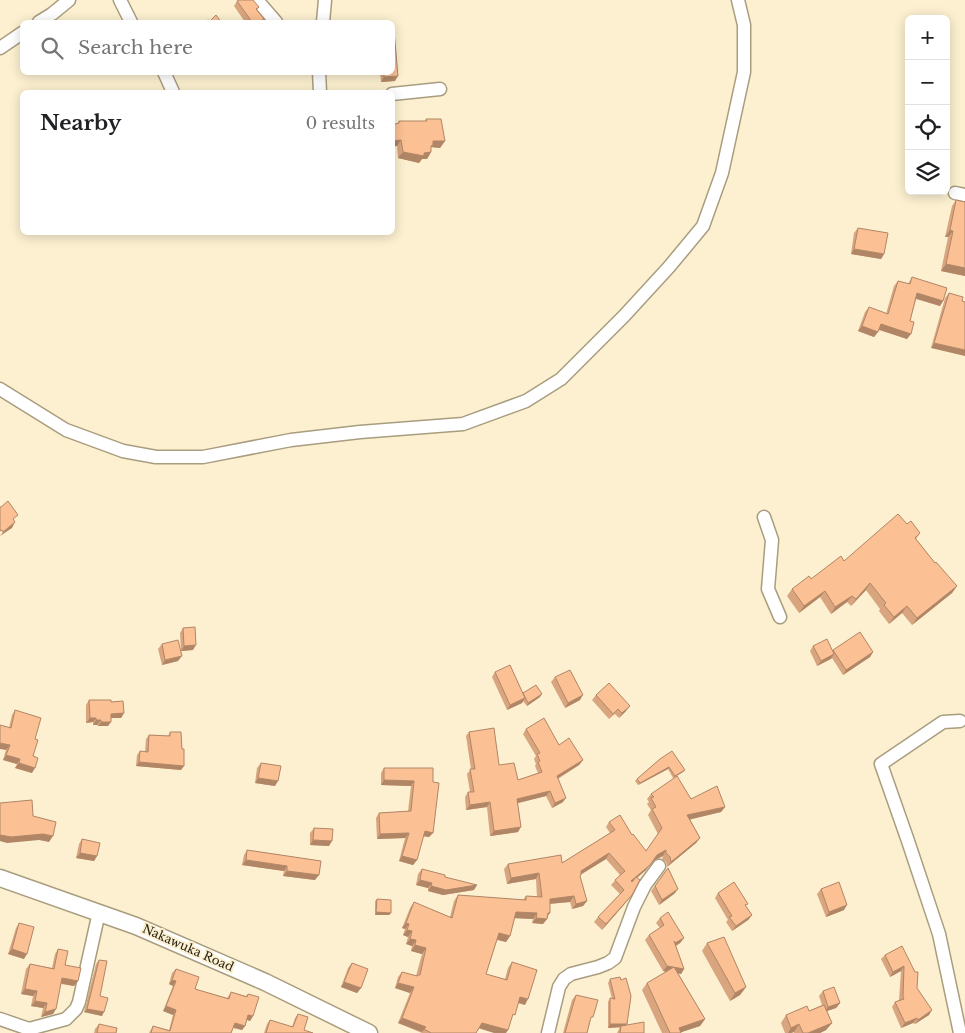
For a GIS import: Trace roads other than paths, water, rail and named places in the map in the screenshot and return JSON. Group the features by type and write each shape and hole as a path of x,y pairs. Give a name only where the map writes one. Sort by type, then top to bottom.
{"main road":[{"name":"Nakawuka Road","path":"0,878 136,926 265,982 369,1033"}],"street":[{"path":"42,20 69,0"},
{"path":"120,0 130,20"},
{"path":"257,0 274,20"},
{"path":"323,20 325,0"},
{"path":"0,389 66,430 123,451 156,457 203,457 300,438 463,424 526,400 561,379 624,316 669,267 702,226 722,173 744,72 744,25 738,0"},
{"path":"0,48 20,34"},
{"path":"165,75 172,90"},
{"path":"319,75 320,90"},
{"path":"395,94 440,89"},
{"path":"764,517 772,540 768,590 780,617"},
{"path":"960,722 943,722 881,764 939,934 960,1033"},
{"path":"548,1033 559,987 564,978 571,974 598,967 615,958 634,907 645,885 659,866"},
{"path":"0,1019 29,1029 66,1019 76,1009 99,912"}]}
